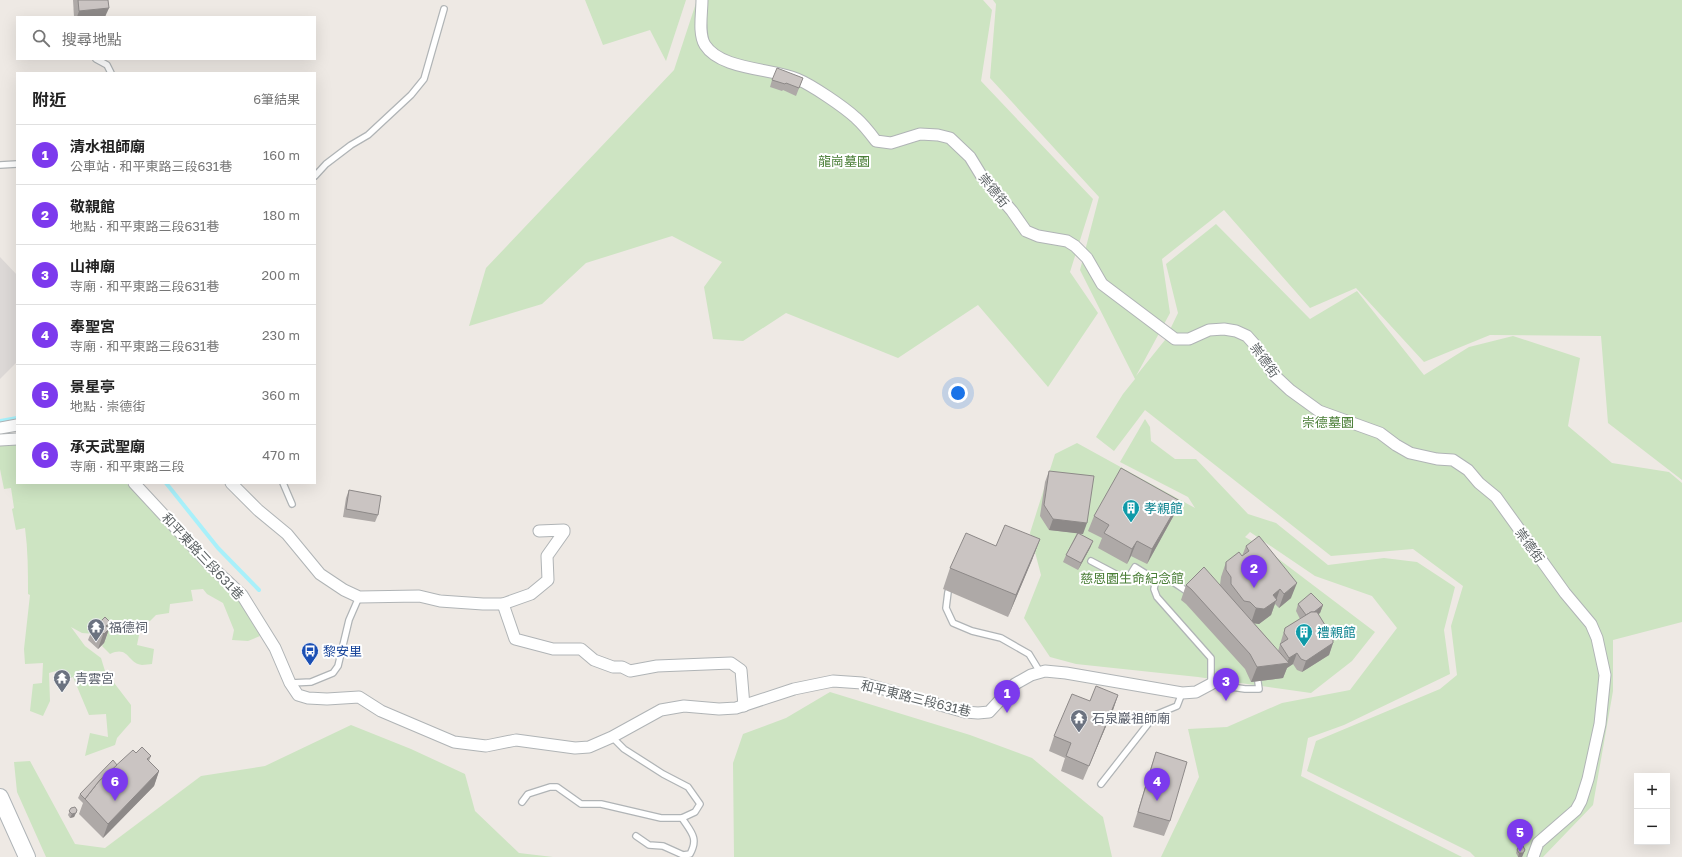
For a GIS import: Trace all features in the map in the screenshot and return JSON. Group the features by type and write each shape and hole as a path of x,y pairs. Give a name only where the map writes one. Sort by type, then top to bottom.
{"main road":[{"path":"0,798 27,857"}],"street":[{"name":"崇德街","path":"702,0 701,32 704,44 714,56 727,63 776,72 798,79 857,118 876,141 891,143 920,134 938,134 950,138 970,157 981,174 1012,211 1026,231 1038,236 1067,241 1076,246 1087,258 1102,284 1175,339 1189,339 1210,330 1224,329 1236,331 1247,336 1255,345 1274,375 1290,390 1319,411 1380,433 1410,453 1437,459 1453,460 1468,470 1479,483 1496,497 1565,593 1591,624 1597,638 1605,675 1600,724 1588,780 1581,801 1576,810 1538,843 1533,857"},
{"path":"0,428 16,425"},
{"path":"0,440 16,439"},
{"name":"和平東路三段631巷","path":"135,484 211,566 242,595 275,648 290,683 298,695 308,698 327,699 359,697 381,711 454,742 486,746 516,740 575,748 588,746 612,737 661,710 684,706 719,709 744,706 794,690 833,681 862,683 965,712 978,713 989,712 1015,684 1031,675 1045,671 1066,673 1182,694 1196,692 1212,684"},
{"path":"232,484 258,510 287,534 320,574 344,590 359,597 419,596 440,601 503,604 531,594 548,580 547,556 564,532 564,530 539,531"},
{"path":"503,604 515,639 554,649 582,649 594,660 613,667 622,667 630,671 657,666 731,663 741,670 744,706"}],"lane":[{"path":"316,175 326,164 351,145 368,135 411,95 424,79 444,9"},
{"path":"98,60 107,65 110,72"},
{"path":"0,165 16,164"},
{"path":"283,484 292,504"},
{"path":"1091,561 1128,580 1135,567 1156,580"},
{"path":"1156,580 1167,578 1188,592"},
{"path":"1156,580 1154,589 1157,598 1211,658 1212,684 1245,689 1259,689 1258,682"},
{"path":"948,592 946,608 953,623 972,631 1001,638 1028,654 1040,672"},
{"path":"290,683 311,682 334,673 338,666 349,620 359,597"},
{"path":"1102,784 1156,715 1177,706 1182,694"},
{"path":"522,802 528,794 550,787 557,787 581,804 601,804 661,818 682,818 695,812 700,804 688,787 631,753 612,737"},
{"path":"636,836 649,845 663,846 683,855 690,854 695,846 694,837 682,818"}],"shaded area":[{"path":"0,257 16,274 16,363 0,379"}],"green space":[{"path":"585,0 686,0 666,61 650,30 603,45"},
{"name":"龍崗墓園","path":"697,0 983,0 992,10 981,81 1093,199 1070,272 1098,313 1048,387 978,305 898,358 786,313 743,341 713,339 704,287 722,262 672,236 586,263 542,304 469,326 486,268 674,70"},
{"name":"崇德墓園","path":"993,0 1682,0 1682,480 1608,423 1601,336 1490,335 1424,362 1356,288 1310,308 1224,210 1162,259 1170,313 1136,376 1165,340 1178,313 1166,264 1216,224 1310,319 1357,291 1424,375 1469,347 1513,336 1580,358 1568,426 1612,463 1669,472 1682,483 1682,622 1613,640 1613,691 1593,805 1543,857 1475,857 1470,852 1307,771 1316,741 1440,689 1457,675 1451,626 1463,586 1413,549 1331,556 1145,410 1114,451 1096,437 1123,394 1135,379 1080,270 1099,197 990,78 996,4"},
{"name":"慈恩園生命紀念館","path":"1145,419 1150,427 1151,441 1175,459 1196,459 1248,514 1276,523 1328,565 1384,558 1417,562 1455,587 1444,630 1450,674 1344,725 1308,738 1301,776 1462,857 1161,857 1199,777 1188,729 1227,727 1282,703 1350,690 1397,628 1372,596 1315,576 1250,532 1245,537 1264,548 1375,632 1352,661 1311,693 1198,677 1076,664 1050,657 1024,618 1041,575 1030,533 1055,454 1077,443 1195,508 1188,497 1120,462"},
{"path":"16,444 16,484 127,484 177,535 201,565 238,597 260,636 248,641 232,640 234,630 223,603 207,594 203,589 191,590 193,601 170,604 169,613 156,615 150,621 142,620 137,645 154,649 152,664 137,664 125,653 121,652 110,654 102,646 104,643 103,641 107,636 100,630 96,634 82,633 71,627 85,646 101,658 105,671 131,705 131,722 117,738 115,745 85,756 90,733 108,737 106,714 89,715 73,677 63,681 60,670 49,673 50,701 43,716 30,711 33,684 42,683 43,663 25,664 24,649 30,595 28,594 25,528 16,530 12,509 14,508 11,488 4,489 0,469 0,446"},
{"path":"830,692 970,735 1032,758 1103,817 1112,857 734,857 733,763 743,734 786,718"},
{"path":"351,725 411,749 465,774 475,811 519,853 553,857 46,857 17,792 14,762 30,761 75,844 105,848 201,776 265,766"}],"building":[{"path":"78,0 108,0 109,8 79,11"},
{"path":"777,68 803,78 799,88 772,80"},
{"name":"孝親館","path":"1121,468 1180,501 1152,549 1137,541 1132,549 1104,533 1109,525 1094,516"},
{"path":"1049,471 1094,476 1087,523 1053,519 1044,505"},
{"path":"349,490 381,496 378,515 346,509"},
{"path":"1005,525 1040,539 1016,595 950,568 966,533 996,546"},
{"path":"1078,533 1093,541 1081,563 1066,555"},
{"path":"1259,536 1297,583 1284,594 1280,589 1273,595 1277,600 1264,609 1256,608 1250,602 1244,601 1231,584 1231,577 1226,570 1226,562 1239,552 1242,556 1249,551 1246,546"},
{"path":"1204,567 1289,663 1257,667 1250,654 1186,585"},
{"path":"1311,593 1323,605 1314,612 1306,615 1298,604"},
{"name":"禮親館","path":"1311,612 1317,612 1333,638 1333,643 1306,661 1301,659 1297,653 1289,658 1280,644 1288,639 1284,633 1285,628"},
{"path":"105,617 110,622 106,626 109,629 104,634 94,625 99,619 101,621"},
{"name":"石泉巖祖師廟","path":"1096,686 1118,695 1089,766 1066,756 1071,743 1054,736 1072,694 1090,701"},
{"path":"142,747 151,756 147,759 159,771 108,824 85,799 99,781 133,750 136,753"},
{"path":"1156,752 1187,762 1170,821 1138,812"},
{"path":"113,760 117,765 99,781 85,799 80,794"},
{"path":"75,807 77,810 76,813 72,814 69,811 71,808"},
{"path":"1519,846 1523,846 1525,850 1523,853 1519,853 1517,850"}],"waterway":[{"path":"0,421 16,418"},
{"path":"167,484 218,548 259,590"}],"place":[{"name":"孝親館","path":"1131,523"},
{"name":"敬親館","path":"1254,588"},
{"name":"福德祠","path":"96,642"},
{"name":"禮親館","path":"1304,647"},
{"name":"黎安里","path":"310,666"},
{"name":"青雲宮","path":"62,693"},
{"name":"山神廟","path":"1226,701"},
{"name":"清水祖師廟","path":"1007,713"},
{"name":"石泉巖祖師廟","path":"1079,733"},
{"name":"承天武聖廟","path":"115,801"},
{"name":"奉聖宮","path":"1157,801"},
{"name":"景星亭","path":"1520,852"}]}
